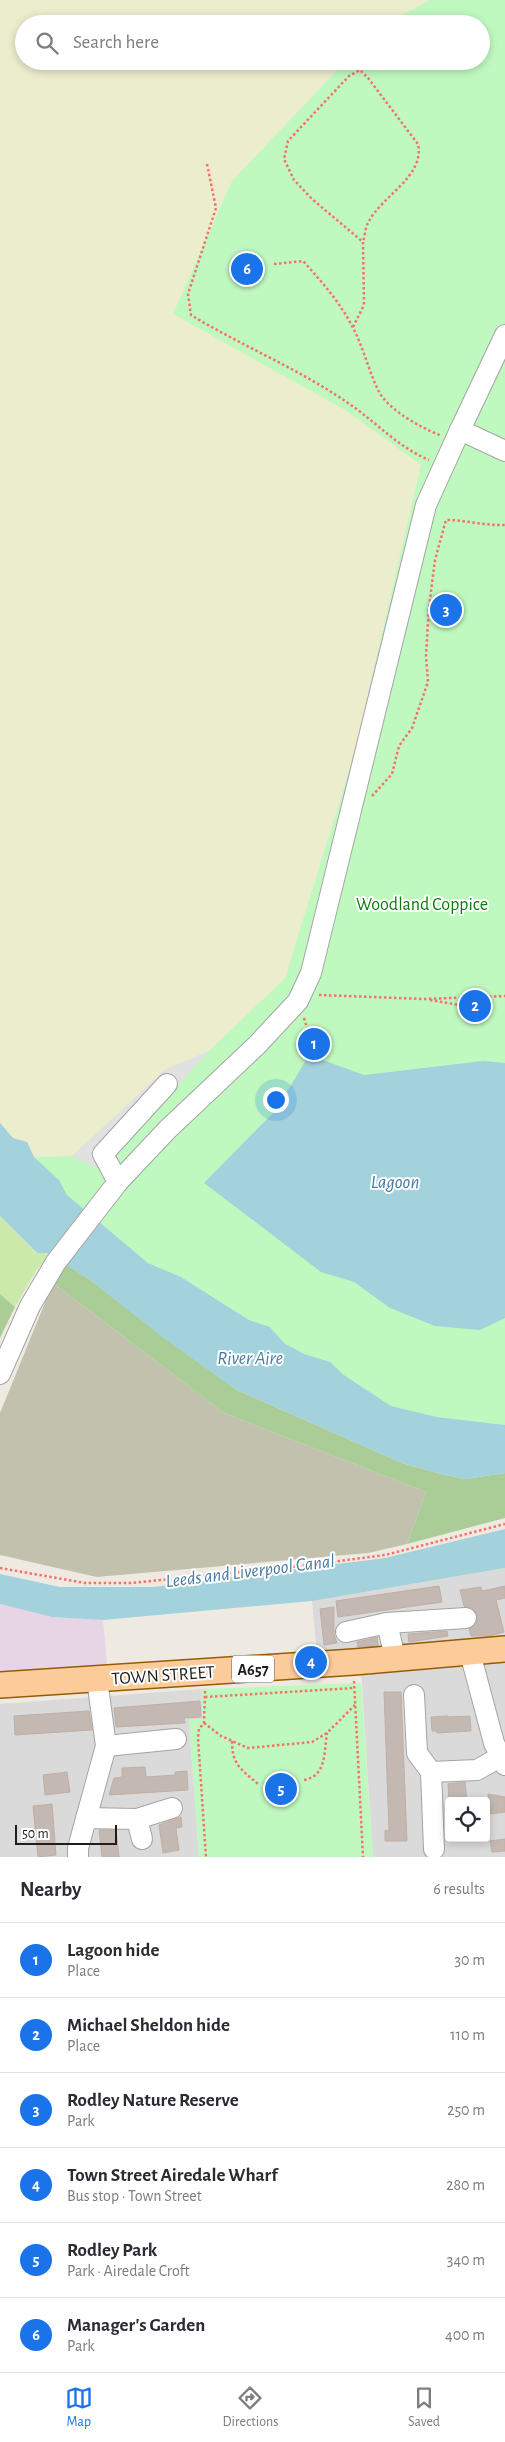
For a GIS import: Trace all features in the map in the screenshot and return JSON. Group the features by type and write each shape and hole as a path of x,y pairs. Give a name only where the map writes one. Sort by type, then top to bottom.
{"main road":[{"name":"TOWN STREET","path":"0,1685 470,1653 505,1649"}],"street":[{"path":"0,1374 30,1306 56,1262 118,1182 167,1130 257,1046 298,1001 311,973 426,505 505,335"},
{"path":"458,436 505,451"},
{"path":"118,1182 103,1154 167,1084"},
{"path":"346,1632 387,1623 466,1618"},
{"path":"387,1623 395,1658"},
{"path":"431,1772 477,1770 503,1761 494,1743 470,1653"},
{"path":"78,1857 78,1848 106,1746 96,1679"},
{"path":"414,1695 417,1753 431,1772 434,1849"},
{"path":"106,1746 176,1739"},
{"path":"86,1818 137,1819 172,1808"},
{"path":"137,1819 142,1839"}],"path":[{"path":"353,327 364,305 363,242 368,223 389,194 412,173 420,155 418,144 360,70 349,76 288,141 284,159 294,180 312,199 363,242"},
{"path":"207,164 216,208 188,294 191,315 298,372 349,403 410,452 444,466"},
{"path":"274,264 303,261 333,294 353,327 379,392 392,406 423,429 458,436"},
{"path":"350,810 372,796 392,774 399,746 412,728 428,682 426,656 429,606 435,560 446,520 462,520 492,525 505,524"},
{"path":"298,1001 322,994 424,999 505,996"},
{"path":"424,999 471,1007"},
{"path":"0,1568 85,1583 132,1583 301,1566 385,1555 505,1524"},
{"path":"206,1857 198,1738 199,1729 204,1723 205,1697 354,1688 363,1857"},
{"path":"204,1723 210,1730 248,1748 312,1742 327,1733 355,1705"},
{"path":"304,1780 314,1777 321,1768 327,1733"},
{"path":"232,1741 232,1755 235,1763 258,1784"}],"shaded area":[{"path":"0,0 430,0 402,15 15,15 15,70 337,70 232,181 345,410 421,465 354,755 285,978 209,1051 166,1069 72,1156 34,1157 27,1142 13,1138 0,1123"},
{"path":"209,1051 124,1144 117,1154 116,1166 106,1172 72,1156 166,1069"},
{"path":"53,1283 224,1413 426,1492 407,1544 368,1553 97,1577 0,1555 0,1413"},
{"path":"505,1568 505,1857 373,1857 360,1654 317,1655 312,1601"},
{"path":"0,1604 52,1617 103,1620 108,1674 0,1678"},
{"path":"201,1689 203,1719 189,1720 199,1857 0,1857 0,1704"}],"green space":[{"name":"Woodland Coppice","path":"430,0 505,0 505,1425 437,1417 391,1406 344,1375 330,1363 304,1354 284,1343 270,1327 249,1320 181,1277 148,1263 67,1195 59,1180 34,1157 72,1156 166,1069 209,1051 285,978 354,755 421,465 345,410 173,314 232,181 337,70 490,70 490,15 402,15"},
{"path":"0,1216 36,1253 42,1252 50,1256 37,1269 15,1307 0,1294"},
{"path":"65,1264 89,1279 166,1339 237,1390 402,1463 466,1479 505,1473 505,1518 407,1544 426,1492 224,1413 53,1283"},
{"path":"0,1294 15,1307 0,1338"},
{"path":"361,1683 373,1857 199,1857 189,1720 203,1719 201,1689"}],"water":[{"name":"Lagoon","path":"309,1055 364,1075 483,1061 505,1063 505,1318 480,1330 435,1326 390,1308 354,1282 321,1272 204,1183 276,1110"},
{"name":"River Aire","path":"0,1123 13,1138 27,1142 34,1157 59,1180 67,1195 148,1263 181,1277 249,1320 270,1327 284,1343 304,1354 330,1362 344,1375 391,1406 437,1417 505,1425 505,1473 466,1479 402,1463 237,1390 165,1339 89,1279 46,1253 37,1253 0,1216"},
{"path":"505,1529 505,1568 312,1601 103,1620 52,1617 0,1604 0,1574 60,1587 153,1587 385,1558"}],"building":[{"path":"439,1586 442,1602 338,1617 336,1601"},
{"path":"505,1586 505,1598 496,1600 504,1632 489,1636 471,1636 469,1629 476,1624 478,1617 472,1608 464,1606 460,1590 481,1587 482,1591"},
{"path":"334,1607 334,1634 337,1643 324,1645 320,1609"},
{"path":"447,1631 448,1636 409,1642 408,1634"},
{"path":"377,1637 378,1646 358,1647 357,1642"},
{"path":"384,1692 401,1692 407,1841 385,1841 385,1830 389,1831"},
{"path":"200,1701 201,1717 184,1718 185,1723 116,1727 114,1708"},
{"path":"89,1711 92,1730 15,1735 14,1716"},
{"path":"470,1716 471,1731 437,1733 437,1731 432,1731 431,1717"},
{"path":"145,1767 146,1777 175,1775 175,1772 187,1771 188,1790 109,1795 114,1778 122,1777 122,1768"},
{"path":"67,1772 70,1792 45,1795 43,1775"},
{"path":"465,1782 467,1797 449,1797 448,1784"},
{"path":"488,1794 505,1797 505,1812 491,1814 490,1797"},
{"path":"52,1804 56,1855 38,1857 33,1806"},
{"path":"181,1817 182,1827 176,1828 179,1850 163,1853 159,1825"},
{"path":"99,1830 116,1830 119,1857 102,1857"},
{"path":"505,1839 505,1851 492,1852 490,1841"}],"place":[{"name":"Manager's Garden","path":"247,269"},
{"name":"Rodley Nature Reserve","path":"446,610"},
{"name":"Michael Sheldon hide","path":"475,1006"},
{"name":"Lagoon hide","path":"314,1044"},
{"name":"Town Street Airedale Wharf","path":"311,1662"},
{"name":"Rodley Park","path":"281,1789"}],"water label":[{"name":"Leeds and Liverpool Canal","path":"250,1570"}]}
